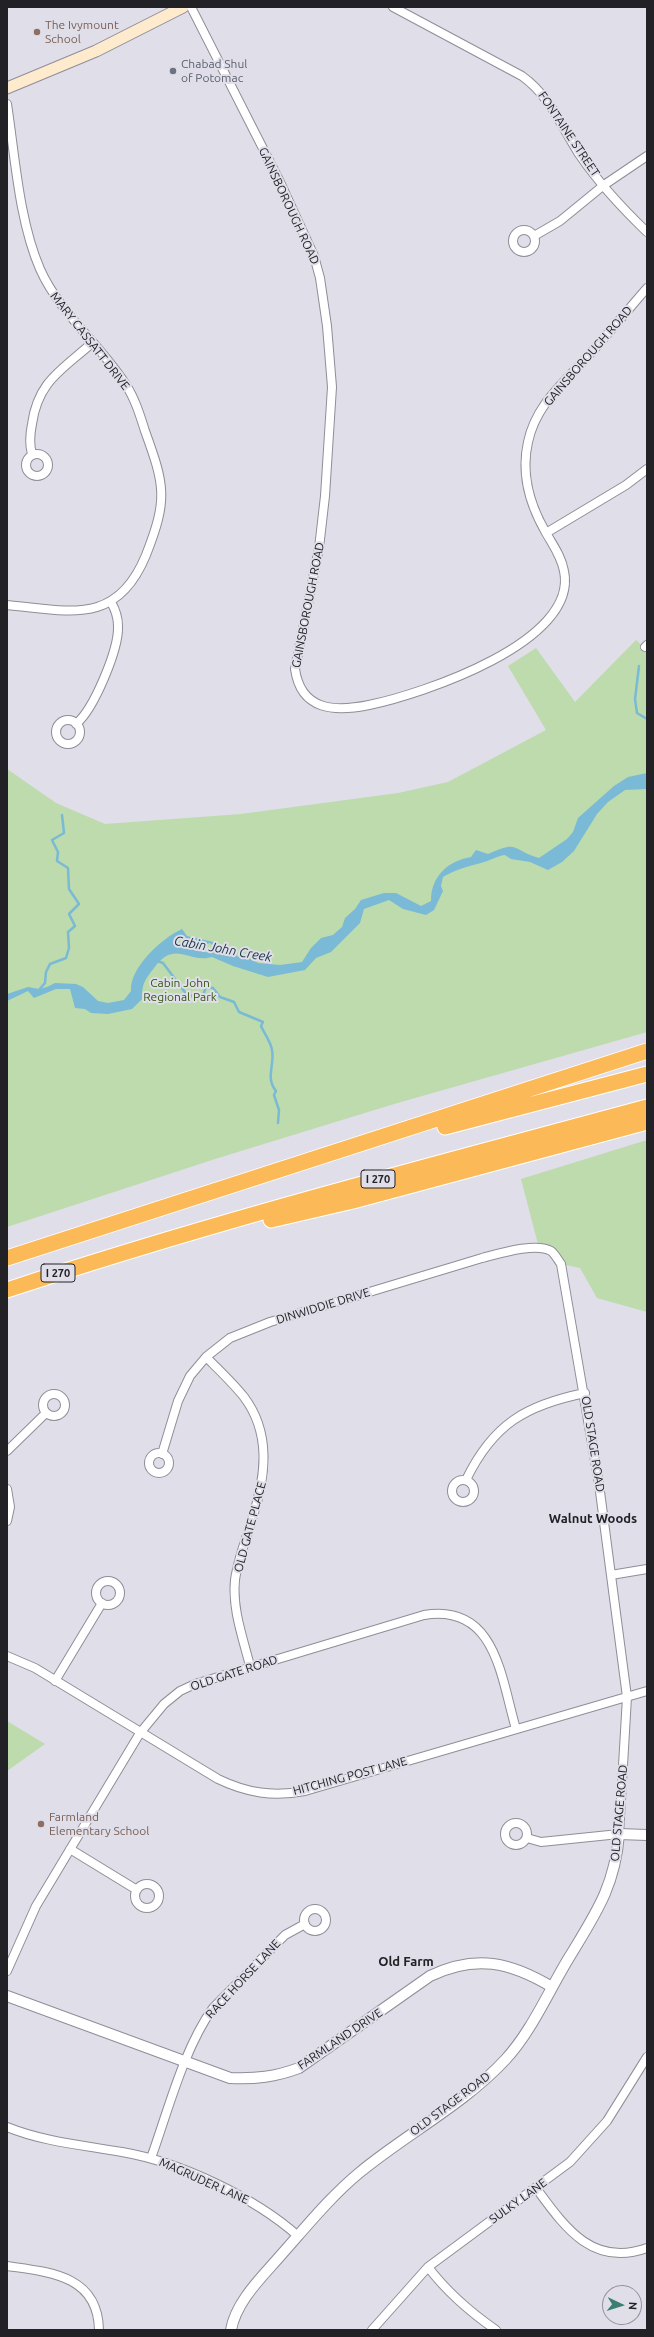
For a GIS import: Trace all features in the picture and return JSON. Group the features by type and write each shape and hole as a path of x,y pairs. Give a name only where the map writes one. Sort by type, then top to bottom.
{"highway":[{"name":"I 270","path":"7,1258 647,1051"},
{"name":"I 270","path":"295,1166 647,1074"},
{"name":"I 270","path":"7,1290 110,1256 351,1186 647,1107"},
{"name":"I 270","path":"110,1256 353,1201 647,1122"}],"main road":[{"path":"7,88 96,51 183,7"}],"street":[{"name":"GAINSBOROUGH ROAD","path":"191,7 280,182 314,256 320,278 327,326 332,387 323,521 296,656 295,669 299,687 312,700 327,708 350,708 394,700 453,680 492,660 541,626 558,608 565,586 564,571 557,552 531,501 526,477 528,443 535,421 546,400 587,357 647,288"},
{"name":"FONTAINE STREET","path":"393,7 522,76 535,86 549,102 580,155 604,185 647,232"},
{"name":"MARY CASSATT DRIVE","path":"7,104 25,220 35,255 45,280 60,305 130,392 155,459 161,484 160,516 143,560 128,587 111,602 79,610 7,605"},
{"path":"534,236 569,214 604,185 647,156"},
{"path":"32,454 30,443 31,431 34,409 39,394 50,380 92,343"},
{"path":"546,532 626,485 647,469"},
{"path":"76,724 85,716 92,706 115,649 118,625 111,602"},
{"name":"DINWIDDIE DRIVE","path":"162,1454 184,1388 198,1366 206,1357 230,1338 270,1322 482,1258 531,1248 551,1251"},
{"name":"OLD STAGE ROAD","path":"231,2330 242,2304 256,2284 337,2191 358,2173 471,2091 494,2071 518,2044 604,1896 613,1876 619,1834 627,1697 585,1393 561,1264 551,1251"},
{"name":"OLD GATE PLACE","path":"206,1357 243,1396 258,1423 263,1442 265,1463 262,1485 238,1563 234,1593 236,1610 250,1666"},
{"path":"466,1480 482,1452 506,1425 537,1405 553,1399 585,1393"},
{"path":"7,1451 46,1413"},
{"path":"7,1489 10,1507 7,1521"},
{"path":"611,1575 647,1570"},
{"path":"55,1680 102,1603"},
{"name":"OLD GATE ROAD","path":"7,1971 36,1906 140,1733 156,1711 180,1691 204,1680 250,1666 424,1615 440,1613 458,1616 474,1625 486,1637 491,1646 516,1729"},
{"name":"HITCHING POST LANE","path":"7,1656 22,1662 55,1680 140,1733 237,1788 272,1794 305,1791 647,1691"},
{"path":"526,1838 542,1842 619,1834 647,1836"},
{"path":"70,1849 137,1890"},
{"name":"RACE HORSE LANE","path":"151,2158 198,2031 212,2008 284,1935 304,1924"},
{"name":"FARMLAND DRIVE","path":"7,1996 230,2078 255,2080 276,2077 299,2068 430,1976 460,1965 492,1962 514,1967 552,1987"},
{"name":"SULKY LANE","path":"372,2330 428,2267 570,2162 607,2121 647,2057"},
{"name":"MAGRUDER LANE","path":"7,2127 48,2141 151,2158 180,2168 261,2207 298,2236"},
{"path":"536,2188 570,2233 586,2244 617,2253 636,2252 647,2248"},
{"path":"7,2266 61,2275 79,2285 95,2307 99,2330"},
{"path":"428,2267 441,2284 461,2303 496,2330"}],"green space":[{"name":"Cabin John Regional Park","path":"636,640 647,650 647,1032 394,1104 215,1159 7,1227 7,769 56,803 105,824 241,814 398,793 448,782 546,730 508,666 536,648 575,702"},
{"path":"647,1140 647,1312 597,1298 580,1268 561,1264 557,1257 539,1248 521,1179"},
{"path":"7,1721 45,1744 7,1771"}],"water":[{"path":"647,773 647,789 625,790 608,802 597,814 574,851 562,862 548,870 530,862 511,859 505,855 452,872 443,877 441,886 443,891 434,910 426,915 403,909 389,900 364,909 360,923 331,952 316,958 305,970 268,977 233,966 212,957 196,958 182,954 175,954 169,955 162,959 154,968 145,982 142,999 132,1009 108,1014 91,1013 85,1009 75,1008 70,989 56,989 34,998 28,991 7,1001 7,994 28,987 39,989 55,983 76,984 83,987 98,1001 108,1003 124,1000 131,991 135,973 148,955 165,939 182,929 187,936 218,943 222,951 240,957 245,956 258,963 280,965 302,962 311,948 321,938 333,935 342,927 345,918 355,909 361,900 384,893 396,893 421,906 431,901 434,884 442,871 455,862 471,857 476,850 488,854 505,847 514,847 539,858 567,839 573,832 578,818 614,786 628,777","holes":["181,938 195,942 201,946 210,943 218,950 214,952 203,952 177,945 178,940"]}],"waterway":[{"path":"639,666 635,699 637,713 647,719"},
{"path":"38,991 45,983 46,972 50,964 66,958 69,948 68,932 75,926 69,914 79,904 69,889 68,868 57,861 58,852 52,840 64,833 62,815"},
{"path":"157,961 163,963 187,995 202,998 206,987 213,988 220,997 234,1002 239,1012 263,1022 261,1026 269,1041 273,1055 271,1081 276,1091 274,1095 279,1110 278,1123"}],"place":[{"name":"The Ivymount School","path":"37,32"},
{"name":"Chabad Shul of Potomac","path":"173,71"},
{"name":"Farmland Elementary School","path":"41,1824"}],"district":[{"name":"Walnut Woods","path":"593,1519"},
{"name":"Old Farm","path":"406,1962"}],"water label":[{"name":"Cabin John Creek","path":"223,949"}]}
